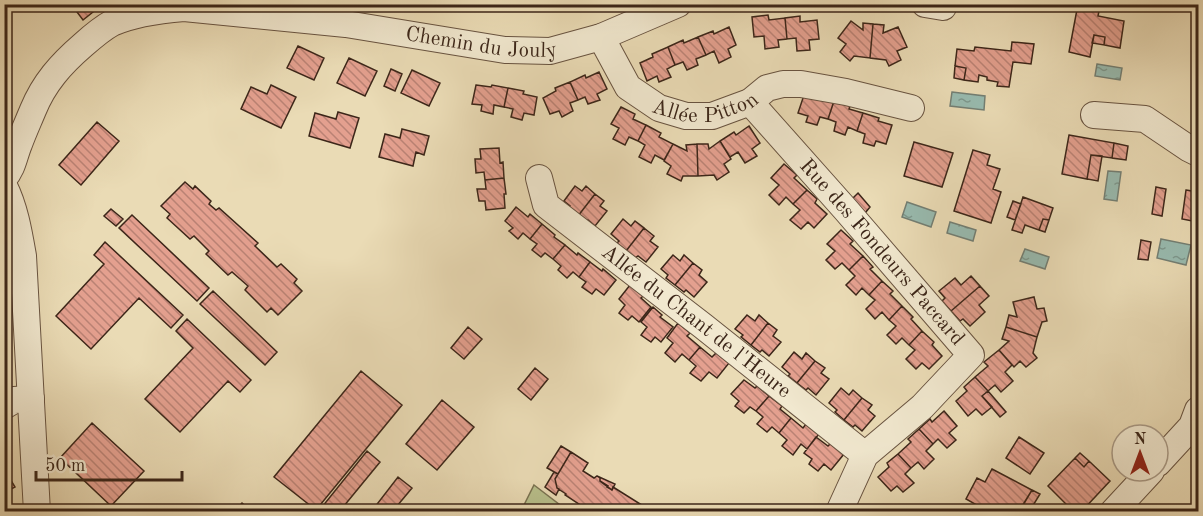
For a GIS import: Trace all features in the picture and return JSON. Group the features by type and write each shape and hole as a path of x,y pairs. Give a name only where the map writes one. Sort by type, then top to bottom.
{"street":[{"name":"Chemin du Jouly","path":"5,188 19,144 35,106 57,70 94,35 113,23 145,13 184,8 335,23 505,50 550,51 601,37 678,4"},
{"name":"Allée Pitton","path":"601,37 628,87 658,108 686,116 712,116 750,102 767,88 783,84 801,84 846,92 911,108"},
{"name":"Rue des Fondeurs Paccard","path":"750,102 971,355 922,407 865,455 839,512"},
{"path":"1094,115 1145,119 1198,153"},
{"name":"Allée du Chant de l'Heure","path":"539,178 546,205 865,455"},
{"path":"5,188 15,219 22,256 37,512"},
{"path":"4,406 14,400 31,399"},
{"path":"1170,450 1196,422"},
{"path":"1113,512 1140,483"}],"green space":[{"path":"534,485 568,511 521,511"}],"water":[{"path":"1097,64 1122,68 1120,80 1095,76"},
{"path":"952,92 985,96 984,110 950,106"},
{"path":"1108,171 1121,172 1117,201 1104,199"},
{"path":"907,202 936,212 931,227 902,217"},
{"path":"950,222 976,230 973,241 947,233"},
{"path":"1161,239 1191,245 1186,265 1157,258"},
{"path":"1025,249 1049,257 1045,269 1020,261"}],"building":[{"path":"71,4 103,4 83,20"},
{"path":"1078,4 1100,6 1098,16 1124,21 1120,48 1104,45 1105,37 1094,35 1090,57 1069,52"},
{"path":"768,15 769,20 785,18 787,39 778,40 779,47 765,49 764,36 754,37 752,17"},
{"path":"800,16 800,22 817,20 819,39 809,40 810,50 797,51 796,38 787,39 785,18"},
{"path":"851,21 863,30 863,23 873,24 870,58 854,56 850,61 840,52 846,44 838,38"},
{"path":"873,24 884,25 883,33 898,27 907,47 897,51 901,60 889,66 886,60 870,58"},
{"path":"729,27 736,45 728,49 731,57 719,63 714,51 706,55 698,37 713,31 714,34"},
{"path":"1094,35 1105,37 1104,45 1092,43"},
{"path":"698,37 706,55 696,59 698,65 687,70 683,62 675,65 668,47 683,40 684,43"},
{"path":"1012,42 1034,44 1031,64 1013,62 1009,87 997,86 998,82 987,80 987,77 979,75 978,82 964,80 966,68 955,66 957,49 974,51 975,47 1011,51"},
{"path":"298,46 324,58 314,80 287,68"},
{"path":"668,47 675,65 667,69 671,77 659,82 657,76 647,81 640,63 653,57 652,54"},
{"path":"349,58 377,71 365,96 337,83"},
{"path":"955,66 966,68 964,80 954,78"},
{"path":"391,69 402,74 395,91 384,86"},
{"path":"412,70 440,83 429,106 401,93"},
{"path":"599,72 607,89 597,94 600,100 588,104 585,97 578,100 570,82"},
{"path":"570,82 578,100 570,103 573,111 562,117 559,111 550,114 543,98 556,91 555,88"},
{"path":"271,85 296,97 281,128 241,109 251,87 267,94"},
{"path":"476,85 508,88 504,107 494,105 493,114 481,111 482,105 472,104"},
{"path":"508,88 524,91 523,94 537,97 534,115 524,113 522,120 511,117 513,109 504,107"},
{"path":"804,95 834,101 828,119 820,117 817,125 806,122 808,116 798,113"},
{"path":"834,101 863,113 857,131 848,127 845,135 834,131 836,122 828,119"},
{"path":"621,107 635,114 633,119 646,125 638,141 629,137 625,145 613,139 619,128 611,124"},
{"path":"338,112 359,118 350,148 309,136 315,113 336,119"},
{"path":"863,113 892,125 886,144 876,141 874,146 863,143 865,134 857,131"},
{"path":"97,122 119,141 81,185 59,165"},
{"path":"646,125 661,133 659,137 673,144 664,160 655,155 651,163 639,157 645,145 638,141"},
{"path":"749,126 760,143 752,149 757,156 745,163 738,152 730,157 720,141 734,132 736,135"},
{"path":"402,129 429,136 424,155 416,152 413,166 379,157 385,134 400,138"},
{"path":"1069,135 1114,143 1112,158 1091,155 1087,179 1062,174"},
{"path":"720,141 731,159 724,164 729,172 717,180 714,175 698,176 697,144 708,144 709,149"},
{"path":"914,142 953,153 942,187 904,176"},
{"path":"1114,143 1128,146 1126,160 1112,158"},
{"path":"673,144 687,151 686,145 697,144 698,176 683,176 681,181 667,174 671,166 664,161"},
{"path":"499,148 504,178 485,180 484,172 476,173 475,159 481,159 480,149"},
{"path":"973,150 990,155 987,165 1000,169 993,189 1001,192 991,223 954,211"},
{"path":"1091,155 1102,156 1098,181 1087,179"},
{"path":"784,164 797,175 794,178 807,190 793,204 786,197 779,205 769,195 779,185 771,178"},
{"path":"504,178 505,208 486,210 485,201 479,201 477,189 486,189 485,180"},
{"path":"185,182 193,189 195,186 211,201 209,204 216,210 219,208 258,243 255,246 277,267 281,264 297,279 294,283 302,291 278,315 271,308 267,312 245,290 248,286 232,272 228,275 206,254 209,251 194,236 190,239 167,218 170,214 161,206"},
{"path":"575,186 582,191 586,186 595,194 578,216 568,209 570,206 564,201"},
{"path":"1156,187 1166,189 1162,216 1152,214"},
{"path":"807,190 817,199 815,203 827,214 814,228 808,222 801,229 790,220 800,210 793,204"},
{"path":"1186,190 1198,192 1198,222 1182,219"},
{"path":"858,193 870,207 865,213 852,199"},
{"path":"595,194 604,201 600,206 607,211 595,226 588,220 586,223 578,216"},
{"path":"1023,197 1053,208 1049,220 1043,219 1039,230 1025,225 1022,233 1012,230"},
{"path":"1013,201 1021,204 1015,220 1007,217"},
{"path":"516,207 528,217 530,214 542,224 530,239 523,233 518,239 509,231 513,228 505,221"},
{"path":"111,209 123,219 116,226 104,216"},
{"path":"132,215 209,288 197,301 119,228"},
{"path":"623,219 631,226 635,221 644,228 626,251 611,234"},
{"path":"1043,219 1049,220 1045,232 1039,230"},
{"path":"542,224 565,245 553,259 545,253 541,257 532,250 537,244 530,239"},
{"path":"644,228 654,236 650,241 658,247 646,262 626,251"},
{"path":"841,230 853,241 850,244 863,256 849,270 842,263 835,269 826,260 835,251 827,244"},
{"path":"1141,240 1151,242 1148,260 1138,259"},
{"path":"105,242 183,315 171,328 139,298 91,349 56,316 104,264 94,255"},
{"path":"565,245 590,262 579,277 573,272 567,278 558,270 561,266 553,259"},
{"path":"673,255 680,261 684,255 693,263 675,285 666,278 668,275 661,269"},
{"path":"863,256 873,267 870,269 882,281 869,295 862,288 856,295 846,285 855,276 849,270"},
{"path":"590,262 616,280 604,295 596,289 592,294 582,287 586,282 579,277"},
{"path":"693,263 702,270 699,275 707,282 694,297 675,285"},
{"path":"971,276 980,286 951,311 942,301 945,298 939,291 955,278 961,285"},
{"path":"882,281 893,291 890,294 902,306 889,320 882,312 875,319 866,309 875,300 869,295"},
{"path":"630,285 643,296 641,298 651,307 639,322 632,316 628,320 619,313 625,305 619,299"},
{"path":"980,286 989,296 979,305 985,312 970,326 963,319 960,321 951,311"},
{"path":"213,291 277,352 265,365 200,304"},
{"path":"1034,297 1037,309 1044,308 1047,321 1042,322 1037,337 1006,327 1009,315 1017,317 1013,302"},
{"path":"902,306 922,331 909,345 902,338 896,344 887,335 896,326 889,320"},
{"path":"653,307 662,315 660,317 673,327 661,342 655,337 651,342 641,335 647,327 641,322"},
{"path":"747,315 755,321 759,315 768,323 751,345 735,329"},
{"path":"187,319 251,380 240,392 228,381 180,432 145,399 193,348 176,331"},
{"path":"678,323 690,333 687,336 700,347 689,360 682,354 675,362 665,353 673,343 667,338"},
{"path":"768,323 777,330 773,336 781,342 769,356 751,345"},
{"path":"468,327 482,339 464,359 451,348"},
{"path":"1006,327 1037,337 1033,353 1037,358 1026,367 1020,361 1014,367 999,350 1009,341 1002,339"},
{"path":"922,331 934,342 932,345 942,356 929,369 922,363 916,369 906,359 915,350 909,345"},
{"path":"700,347 712,357 716,353 729,363 717,378 709,372 701,381 690,373 696,366 689,360"},
{"path":"999,350 1012,365 1005,372 1013,381 1001,392 995,385 988,391 975,377 988,366 984,362"},
{"path":"794,352 802,359 806,353 815,361 797,383 782,367"},
{"path":"815,361 825,368 821,373 829,379 816,395 797,383"},
{"path":"535,368 548,379 531,400 518,389"},
{"path":"361,371 402,405 316,510 274,477"},
{"path":"975,377 988,391 982,396 992,407 982,415 976,409 968,416 956,401 967,391 964,387"},
{"path":"744,380 755,388 757,386 769,396 756,411 750,407 744,413 735,406 739,401 731,394"},
{"path":"841,388 849,395 853,390 862,398 844,420 829,403"},
{"path":"988,391 1006,412 1000,417 982,396"},
{"path":"769,396 782,406 780,409 791,418 779,433 772,427 767,432 757,424 763,417 756,411"},
{"path":"862,398 872,405 868,410 875,416 862,431 844,420"},
{"path":"442,400 474,427 437,470 406,444"},
{"path":"944,411 957,426 949,433 956,440 947,448 938,439 933,444 919,429 930,419 932,422"},
{"path":"791,418 803,428 806,424 819,434 807,449 801,444 793,455 782,446 787,440 779,433"},
{"path":"92,423 144,471 111,506 60,458"},
{"path":"919,429 933,444 926,451 934,459 924,469 918,462 911,468 898,454 911,442 908,439"},
{"path":"816,437 828,446 831,443 844,454 831,470 824,464 818,471 809,464 812,459 804,453"},
{"path":"1019,437 1044,453 1030,474 1006,458"},
{"path":"561,446 571,452 558,474 547,468"},
{"path":"367,451 380,462 339,512 318,512"},
{"path":"571,452 588,463 583,471 594,478 597,476 607,487 612,490 613,487 645,507 642,512 591,512 565,495 557,488 555,479"},
{"path":"1080,453 1089,461 1084,467 1075,458"},
{"path":"898,454 911,468 905,474 914,483 903,492 897,486 891,491 878,477 889,467 887,463"},
{"path":"1075,458 1084,467 1089,461 1110,481 1081,512 1061,512 1066,504 1048,486"},
{"path":"4,469 15,487 4,493"},
{"path":"992,469 1032,490 1019,512 989,512 966,499 977,478 985,482"},
{"path":"554,472 558,474 555,479 559,489 556,495 545,487"},
{"path":"597,476 615,484 612,490 600,481"},
{"path":"398,477 412,488 392,512 371,512"},
{"path":"1032,490 1040,494 1029,512 1019,511"},
{"path":"242,503 252,512 234,512"}]}
